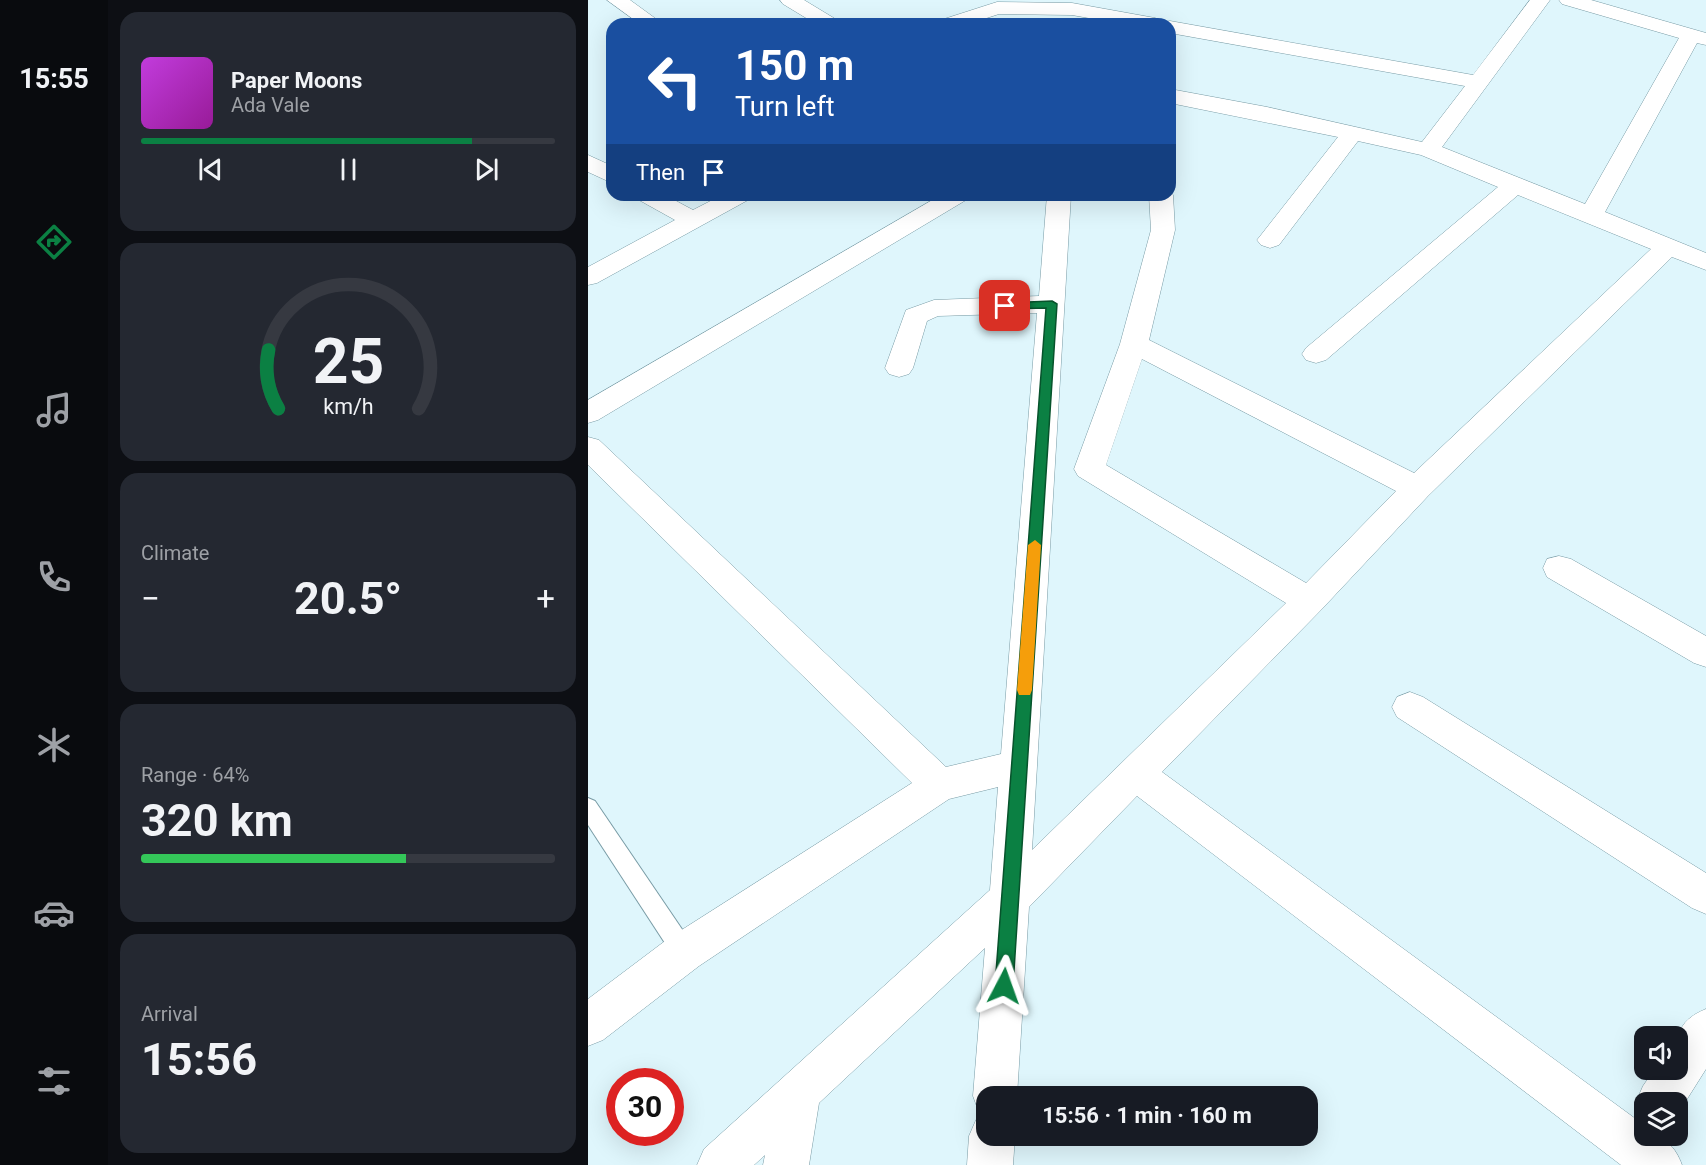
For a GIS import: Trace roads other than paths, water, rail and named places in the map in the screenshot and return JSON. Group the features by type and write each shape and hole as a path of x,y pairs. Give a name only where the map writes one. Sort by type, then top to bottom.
{"street":[{"path":"617,0 644,18"},
{"path":"790,0 820,18"},
{"path":"1428,150 1540,0"},
{"path":"1569,0 1698,37 1591,216"},
{"path":"966,18 997,8 1072,11 1117,18"},
{"path":"1176,28 1479,82"},
{"path":"1176,97 1428,150 1706,262"},
{"path":"1270,240 1352,133"},
{"path":"589,163 606,158"},
{"path":"589,163 606,173"},
{"path":"1316,354 1515,185"},
{"path":"658,201 693,220"},
{"path":"588,277 729,201"},
{"path":"588,413 948,201"},
{"path":"996,1086 1059,201"},
{"path":"1161,201 1163,230 1134,344 1089,469 1309,601"},
{"path":"720,1165 1011,897 1309,601 1417,488 1669,246"},
{"path":"899,368 915,316 934,308 1052,304"},
{"path":"1134,344 1417,488"},
{"path":"588,447 939,785"},
{"path":"1559,568 1706,653"},
{"path":"1410,707 1706,894"},
{"path":"588,1025 684,952 939,785 1019,766"},
{"path":"1135,773 1634,1137"},
{"path":"1666,1092 1706,1030"},
{"path":"786,1165 800,1092"},
{"path":"990,1165 991,1146"}],"lane":[{"path":"588,807 684,952"}]}
